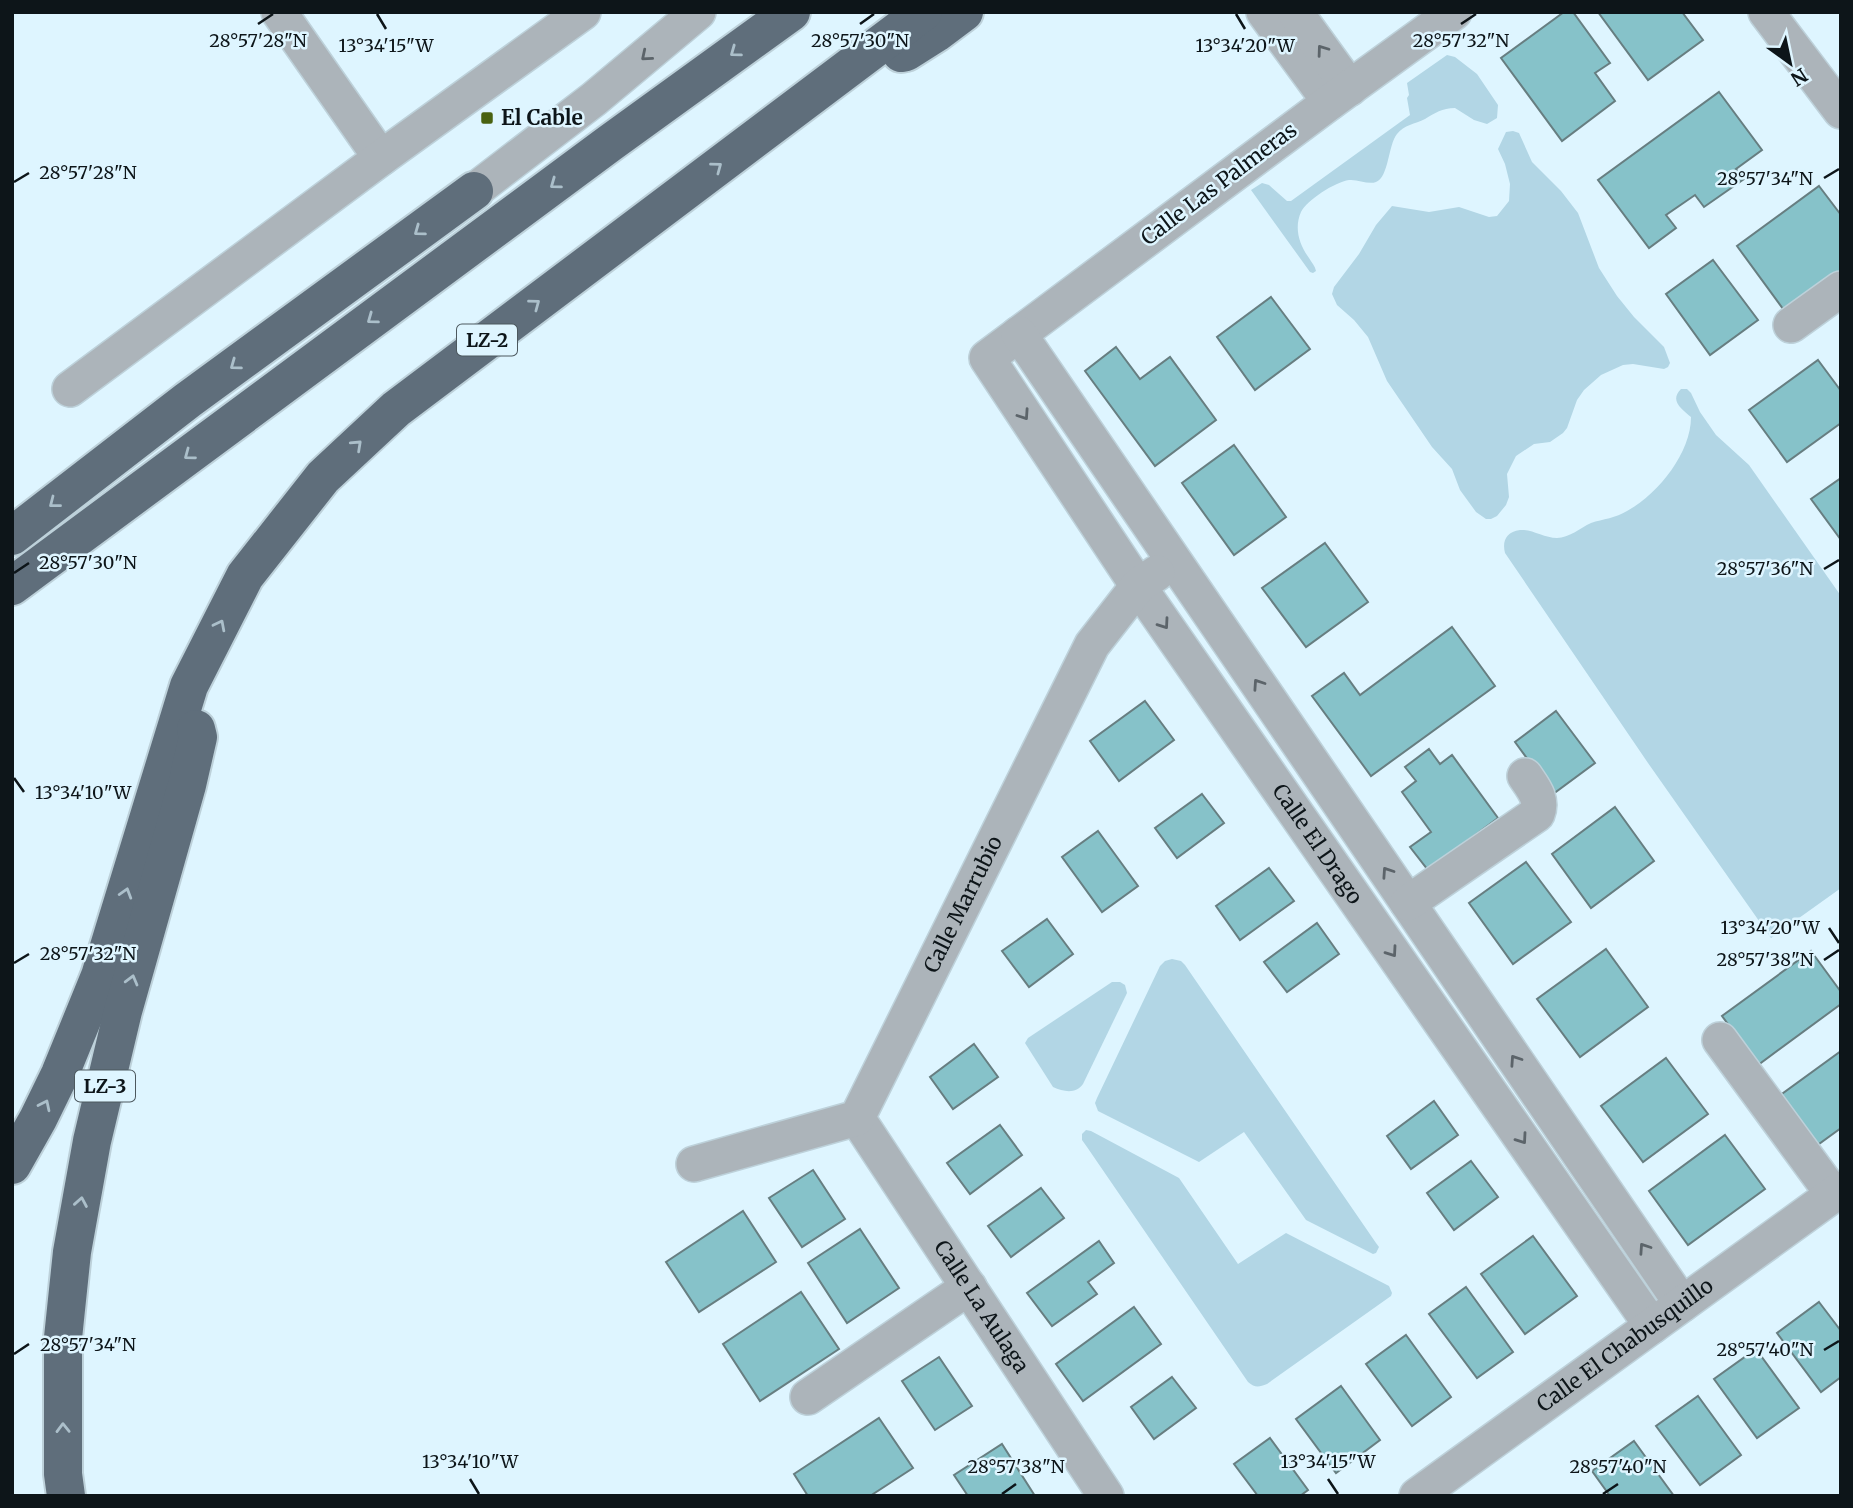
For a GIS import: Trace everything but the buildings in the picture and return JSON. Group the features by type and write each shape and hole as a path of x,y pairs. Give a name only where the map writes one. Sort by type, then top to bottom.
{"highway":[{"path":"12,586 791,12"},
{"name":"LZ-2","path":"12,1165 60,1074 100,976 189,686 245,576 323,477 396,409 922,12"},
{"path":"858,61 906,52 964,12"},
{"path":"12,536 188,400 474,191"},
{"name":"LZ-3","path":"66,1496 63,1474 62,1338 72,1252 92,1140 114,1050 198,737 189,686"}],"street":[{"path":"279,12 381,158"},
{"path":"70,389 583,12"},
{"path":"474,191 594,99 698,12"},
{"path":"1264,12 1340,95"},
{"path":"1295,12 1340,95"},
{"name":"Calle Las Palmeras","path":"986,358 1454,12"},
{"path":"1766,12 1841,111"},
{"path":"1791,325 1841,289"},
{"name":"Calle El Drago","path":"1019,334 1682,1304"},
{"name":"Calle El Drago","path":"986,358 1138,586 1652,1326"},
{"name":"Calle Marrubio","path":"857,1118 1092,645 1138,586 1173,560"},
{"path":"1408,903 1537,814 1540,806 1537,795 1525,776"},
{"name":"Calle El Chabusquillo","path":"1417,1496 1837,1191 1720,1040"},
{"path":"694,1164 857,1118"},
{"name":"Calle La Aulaga","path":"857,1118 969,1287 1097,1492"},
{"path":"808,1397 969,1287"}],"shaded area":[{"path":"1447,55 1455,57 1477,74 1498,105 1497,118 1487,124 1474,120 1455,108 1439,111 1397,134 1384,174 1376,182 1349,180 1336,184 1315,197 1304,207 1298,224 1300,242 1316,271 1310,272 1251,190 1262,183 1269,185 1287,201 1291,201 1410,115 1407,83"},
{"path":"1506,132 1519,133 1532,162 1561,191 1578,213 1599,268 1634,317 1664,347 1670,363 1664,369 1623,365 1601,375 1577,400 1563,433 1550,442 1534,444 1516,456 1507,474 1509,497 1506,505 1497,516 1486,519 1476,512 1460,490 1452,469 1432,447 1387,381 1368,337 1337,305 1332,294 1376,225 1392,206 1429,212 1459,207 1489,217 1497,216 1509,201 1510,184 1498,149"},
{"path":"1681,389 1687,389 1691,393 1716,435 1749,465 1841,596 1841,888 1771,938 1648,763 1504,549 1506,538 1515,531 1525,530 1561,538 1639,504 1671,471 1690,431 1691,417 1681,408 1676,397"},
{"path":"1172,959 1185,965 1379,1247 1376,1253 1373,1254 1306,1220 1244,1132 1199,1162 1098,1111 1095,1103 1097,1098 1160,966"},
{"path":"1112,982 1125,985 1127,993 1083,1084 1070,1091 1053,1087 1025,1043 1028,1038"},
{"path":"1086,1130 1179,1178 1238,1264 1286,1233 1389,1286 1391,1296 1267,1384 1253,1385 1248,1382 1082,1140 1082,1134"}],"place":[{"name":"El Cable","path":"487,118"}]}
